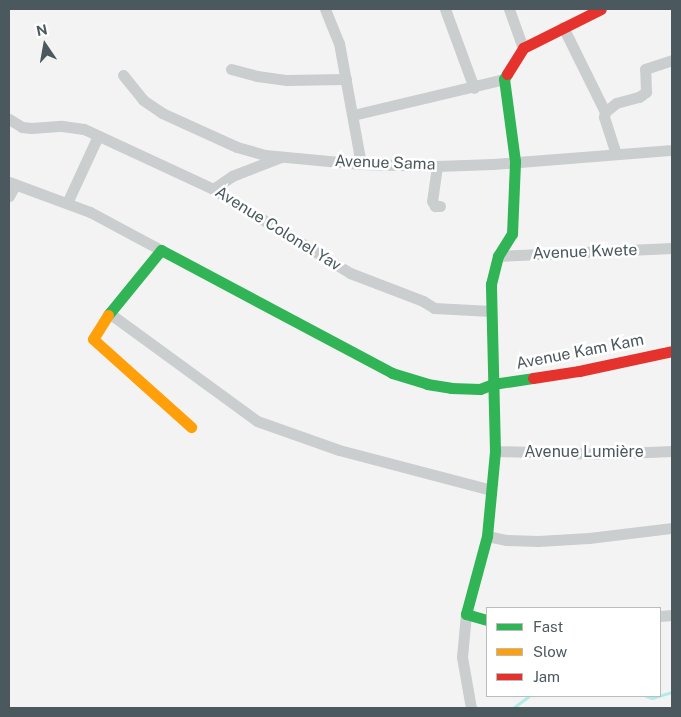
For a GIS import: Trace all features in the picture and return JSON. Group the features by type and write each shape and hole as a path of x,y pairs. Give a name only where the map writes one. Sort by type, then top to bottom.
{"street":[{"path":"325,9 339,43 361,164"},
{"path":"445,9 474,88"},
{"path":"509,9 523,48"},
{"path":"471,708 462,657 466,614 488,536 496,451 491,311 493,270 498,256 512,234 515,162 504,79 523,48 601,9"},
{"path":"563,27 605,112 604,117 616,154"},
{"path":"605,112 616,103 639,97 646,92 645,69 672,60"},
{"path":"231,69 257,76 287,80 346,79"},
{"name":"Avenue Sama","path":"123,75 143,100 162,113 237,147 254,153 281,157 361,164 437,166 672,150"},
{"path":"353,115 474,88 504,79"},
{"name":"Avenue Colonel Yav","path":"9,119 22,126 31,128 70,126 98,136 213,189 350,274 423,301 434,308 491,311"},
{"path":"67,203 98,136"},
{"path":"213,189 232,176 281,157"},
{"path":"437,166 433,202 435,206 440,206"},
{"path":"9,196 12,183 90,212 161,250 109,313 93,339 191,427"},
{"name":"Avenue Kwete","path":"498,256 672,248"},
{"name":"Avenue Kam Kam","path":"161,250 392,373 427,384 472,390 493,384 579,371 672,351"},
{"path":"109,313 257,421 339,450 491,490"},
{"name":"Avenue Lumière","path":"496,451 602,454 672,450"},
{"path":"488,536 516,542 538,542 672,528"},
{"path":"466,614 486,620"}],"waterway":[{"path":"661,695 672,692"},
{"path":"513,708 528,697"},
{"path":"649,697 655,697"}],"traffic: fast":[{"path":"486,620 466,614 487,536 495,451 491,284 498,256 512,234 515,161 504,79 507,74"},
{"path":"108,315 161,250 392,373 427,384 451,388 480,389 493,384 533,378"}],"traffic: slow":[{"path":"108,315 93,339 191,427"}],"traffic: jam":[{"path":"507,74 523,48 601,9"},
{"path":"533,378 579,371 672,351"}]}
